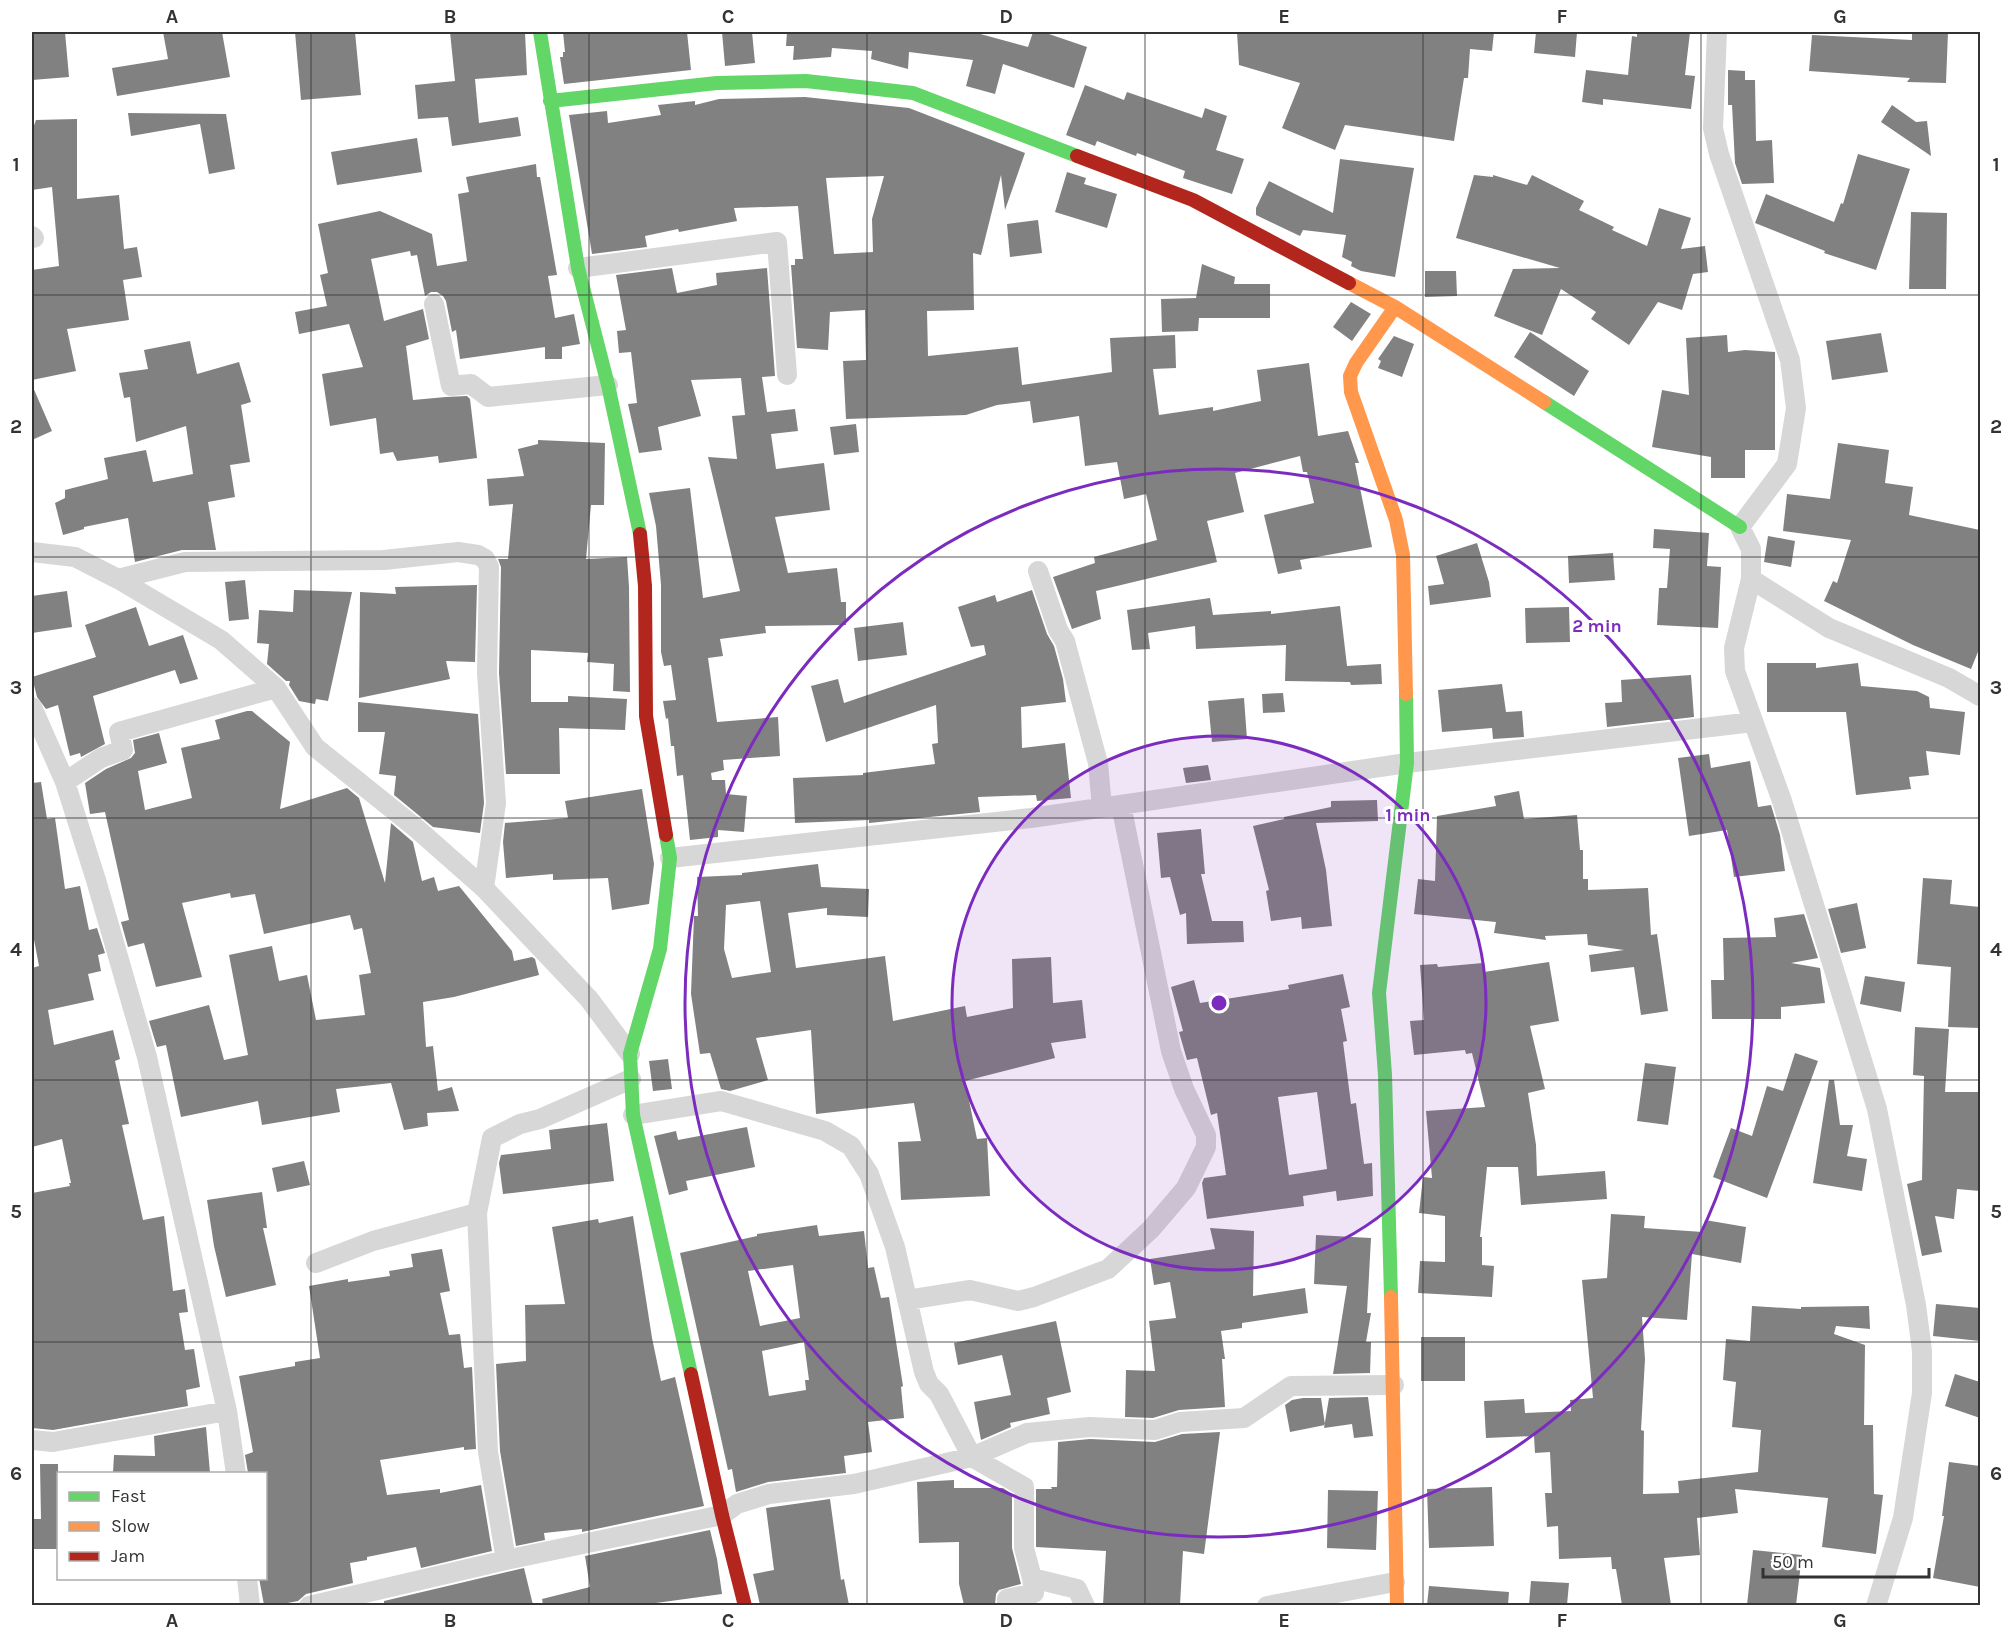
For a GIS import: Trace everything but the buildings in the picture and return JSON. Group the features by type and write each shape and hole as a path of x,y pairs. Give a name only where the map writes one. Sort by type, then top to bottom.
{"street":[{"path":"540,32 578,268 608,386 639,528 645,586 646,716 670,858 660,949 630,1054 633,1115 722,1515 745,1605"},
{"path":"1717,32 1713,128 1719,154 1790,360 1796,408 1787,464 1740,527"},
{"path":"550,101 717,83 806,81 913,93 1193,200 1395,307 1740,527 1751,549 1751,579 1734,648 1736,671 1782,801 1877,1109 1916,1305 1922,1351 1922,1393 1903,1518 1876,1605"},
{"path":"578,268 777,242 787,375"},
{"path":"434,304 451,386 471,384 488,397 608,386"},
{"path":"1395,307 1356,363 1350,376 1351,392 1396,520 1403,555 1407,763 1379,993 1385,1075 1394,1385 1397,1605"},
{"path":"32,552 75,557 118,579 221,640 276,688 315,747 416,828 484,888 589,999 630,1054"},
{"path":"118,579 185,562 384,560 458,552 478,555 485,559 489,567 487,673 496,803 484,888"},
{"path":"907,1300 970,1290 1018,1300 1034,1297 1108,1269 1151,1229 1186,1188 1206,1147 1206,1135 1184,1089 1171,1051 1111,806 1065,641 1058,630 1038,571"},
{"path":"1751,579 1829,628 1949,678 1980,696"},
{"path":"65,782 101,758 123,750 119,732 276,688"},
{"path":"33,712 65,782 147,1057 226,1411 236,1472"},
{"path":"670,858 1031,818 1407,763 1753,722"},
{"path":"506,1560 488,1452 477,1213 492,1138 520,1124 540,1119 631,1079"},
{"path":"633,1115 721,1101 825,1131 851,1146 869,1174 895,1247 924,1372 929,1384 939,1394 972,1457 1024,1487 1023,1548 1034,1593 1007,1599 1007,1605"},
{"path":"316,1263 373,1241 477,1213"},
{"path":"309,1605 506,1560 722,1515 737,1504 769,1494 854,1484 972,1457 1028,1432 1090,1427 1155,1430 1180,1422 1244,1418 1291,1386 1394,1385"},
{"path":"32,1440 53,1442 226,1411"},
{"path":"1032,1578 1077,1589 1085,1605"},
{"path":"247,1580 250,1605"},
{"path":"1267,1605 1395,1582"}],"traffic: fast":[{"path":"540,32 578,268 608,385 640,534"},
{"path":"550,101 717,83 806,81 913,93 1077,156"},
{"path":"1544,402 1740,527"},
{"path":"1391,1297 1385,1075 1379,993 1407,763 1406,694"},
{"path":"666,835 670,858 660,949 630,1054 633,1115 691,1374"}],"traffic: slow":[{"path":"1349,283 1395,307 1544,402"},
{"path":"1395,307 1356,363 1350,376 1351,392 1396,520 1403,555 1406,694"},
{"path":"1391,1297 1397,1606"}],"traffic: jam":[{"path":"1077,156 1193,200 1349,283"},
{"path":"640,534 645,586 646,716 666,835"},
{"path":"691,1374 745,1606"}]}
